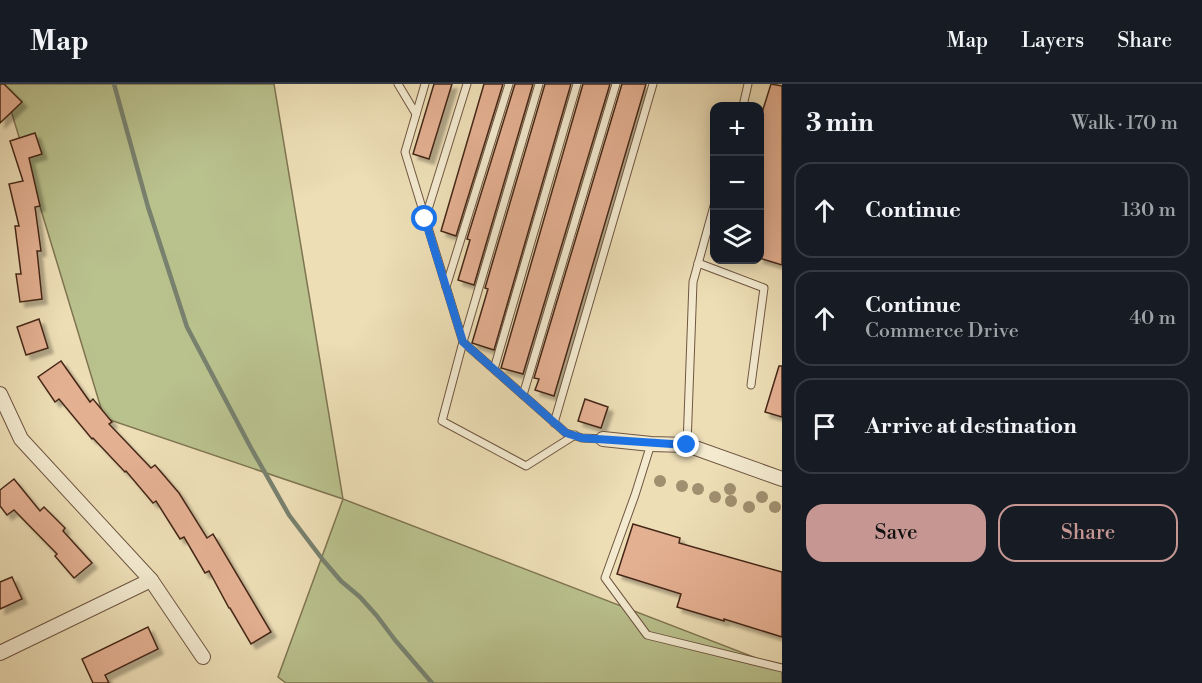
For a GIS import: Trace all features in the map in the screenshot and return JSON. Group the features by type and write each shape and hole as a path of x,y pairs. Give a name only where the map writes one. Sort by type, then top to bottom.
{"street":[{"path":"0,394 21,439 151,580 203,657"},
{"path":"603,439 687,445 782,479"},
{"path":"0,653 151,580"}],"lane":[{"path":"398,84 416,114"},
{"path":"425,84 405,152 463,342 566,433 582,438 603,439"},
{"path":"425,219 467,84"},
{"path":"446,287 509,84"},
{"path":"539,84 463,342 442,422 526,466 574,435"},
{"path":"494,369 577,84"},
{"path":"524,395 616,84"},
{"path":"554,423 653,84"},
{"path":"744,102 748,84"},
{"path":"687,445 693,282 713,210"},
{"path":"698,263 764,288 751,385"},
{"path":"651,444 636,495 604,578 647,635 782,668"}],"green space":[{"path":"3,84 274,84 343,499 104,418"},
{"path":"343,499 782,668 782,683 286,683 278,677"}],"building":[{"path":"0,84 4,84 22,102 0,123"},
{"path":"434,84 452,84 429,159 413,154"},
{"path":"484,84 503,84 456,236 441,231"},
{"path":"515,84 533,84 474,285 458,280 470,240 467,239"},
{"path":"545,84 571,84 494,350 472,343 488,289 485,288"},
{"path":"583,84 610,84 523,374 501,368"},
{"path":"622,84 646,84 554,396 535,390 539,379 534,378"},
{"path":"771,84 782,86 782,265 764,260 764,106"},
{"path":"35,133 42,154 29,158 40,206 35,207 41,251 37,251 42,299 20,302 16,274 21,274 15,226 19,226 9,184 23,181 10,141"},
{"path":"39,319 48,348 26,355 17,327"},
{"path":"61,361 90,402 93,399 112,422 109,424 151,468 155,465 179,493 207,538 213,534 271,632 251,644 209,571 205,573 184,537 180,539 156,501 153,503 126,471 92,439 59,399 55,402 38,377"},
{"path":"779,366 782,366 782,417 765,412"},
{"path":"585,399 608,407 601,428 578,421"},
{"path":"14,479 40,511 44,507 65,528 63,531 92,563 74,578 55,556 57,554 14,510 7,515 0,506 0,490"},
{"path":"633,524 680,538 679,543 782,572 782,637 677,607 681,594 617,574"},
{"path":"12,577 22,599 0,609 0,582"},
{"path":"148,627 158,649 105,675 109,683 93,683 82,659"}],"waterway":[{"path":"114,84 148,207 187,327 251,448 289,515 323,560 377,616 432,683"}],"route":[{"path":"425,219 463,342 566,433 582,438 687,445"}]}
